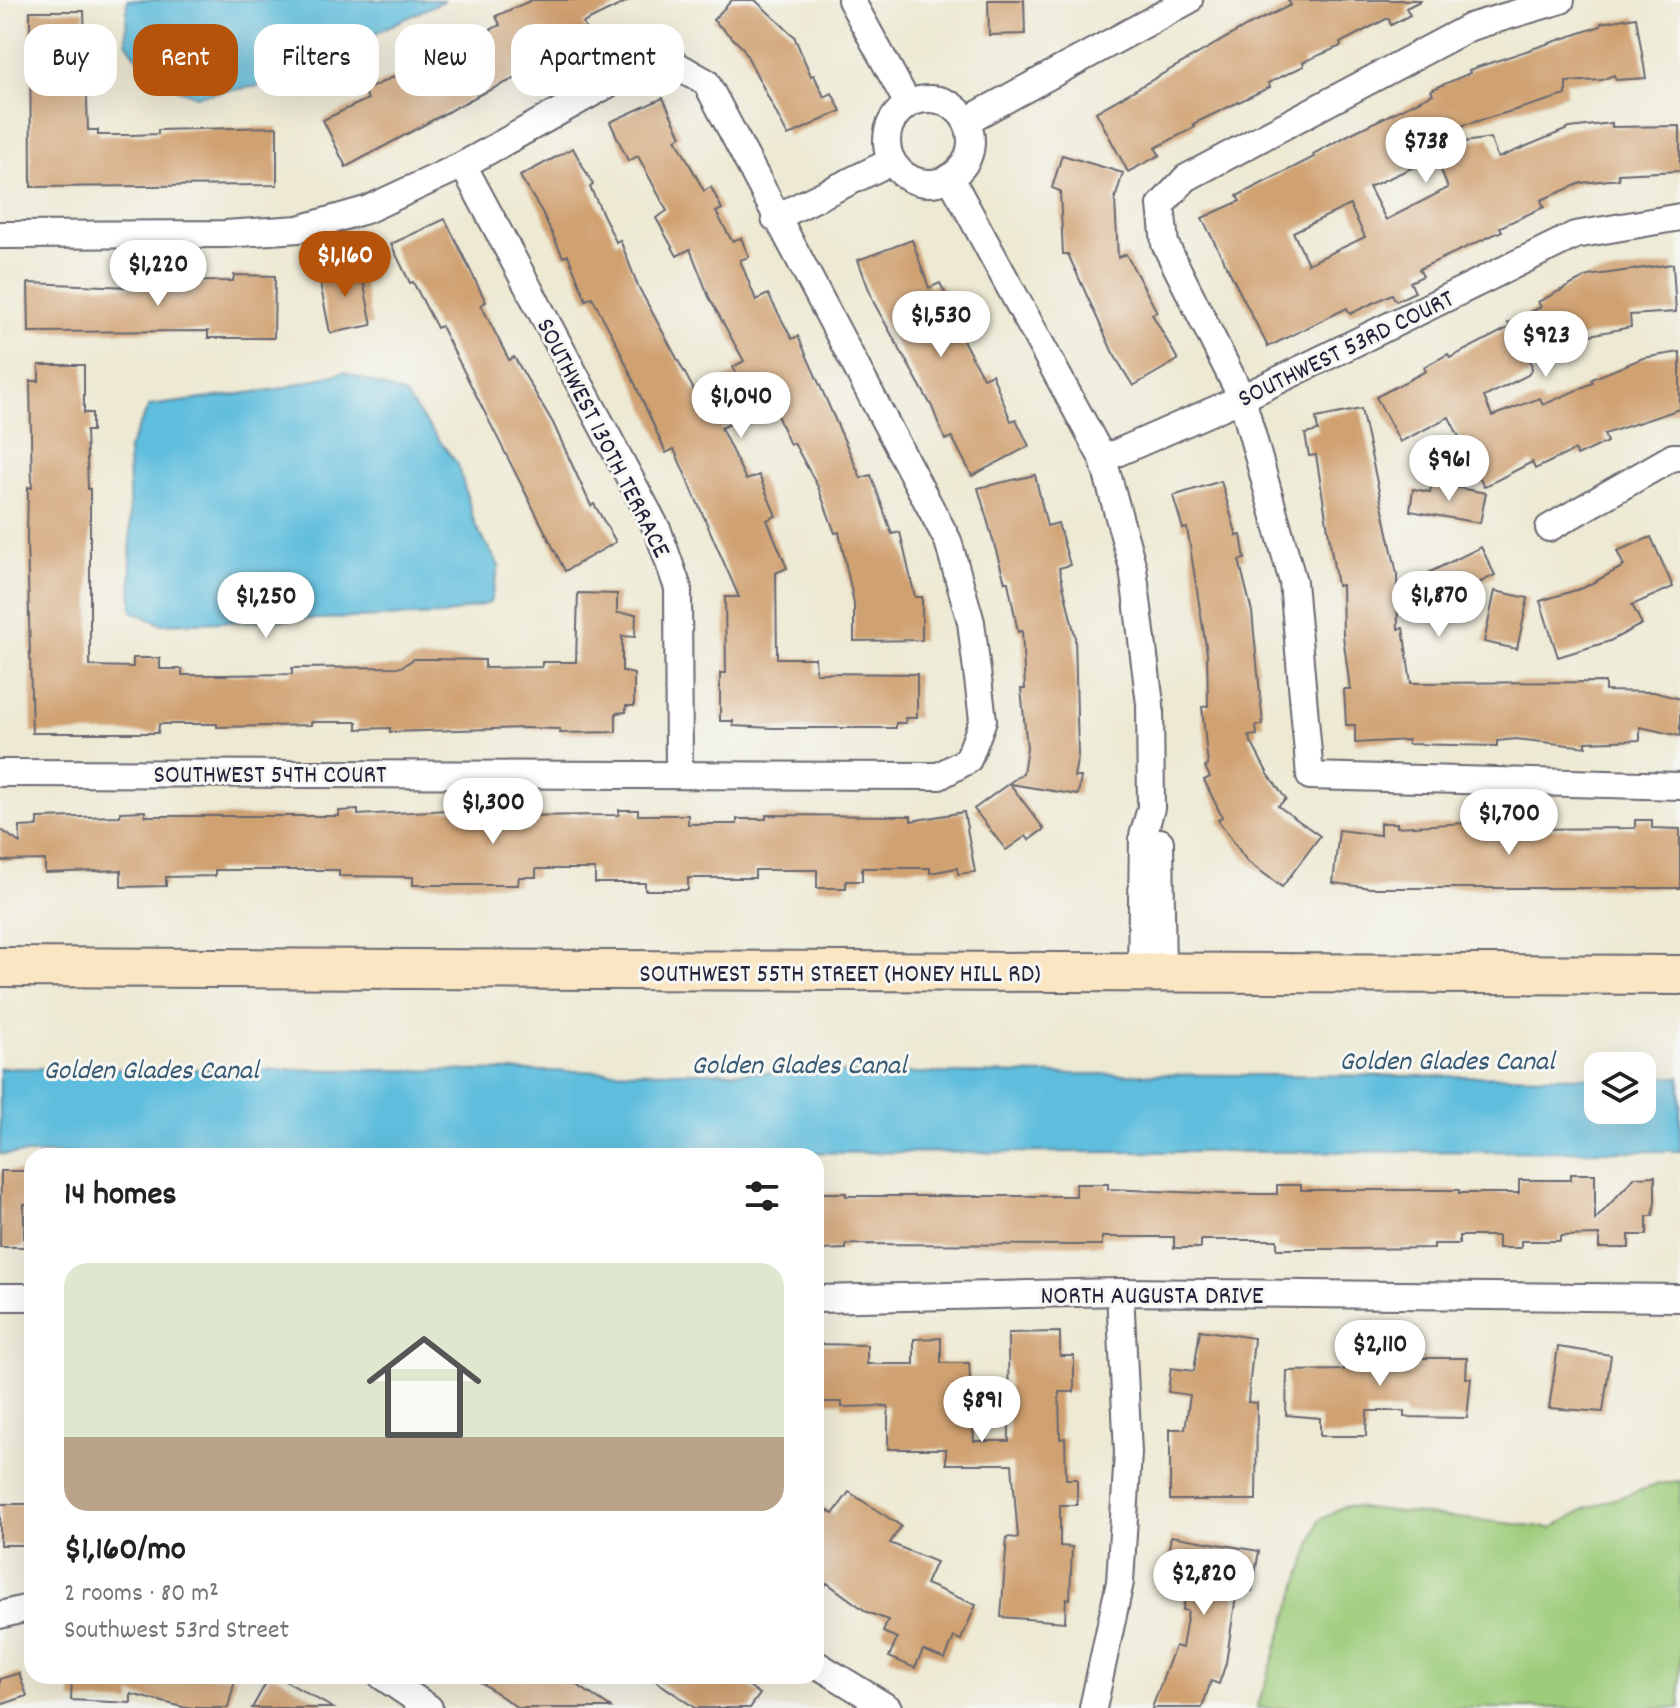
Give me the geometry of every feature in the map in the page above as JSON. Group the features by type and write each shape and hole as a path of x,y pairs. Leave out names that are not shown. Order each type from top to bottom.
{"street":[{"path":"851,0 908,104"},
{"path":"966,121 1189,0"},
{"path":"1561,0 1470,27 1186,178 1161,205 1165,244 1242,398 1293,582 1310,776 1680,786"},
{"path":"0,235 225,234 299,229 366,210 463,165 641,66 671,62 706,82 775,218 892,161"},
{"path":"921,99 947,103 966,121 971,133 967,158 950,177 924,183 900,171 892,161 887,135 891,122 908,104 921,99"},
{"name":"SOUTHWEST 130TH TERRACE","path":"463,165 658,531 668,559 678,588 679,775"},
{"path":"950,177 1103,459 1133,568 1150,704 1151,808 1160,836 1151,974"},
{"name":"SOUTHWEST 53RD COURT","path":"1103,459 1242,398 1575,235 1680,217"},
{"name":"SOUTHWEST 54TH COURT","path":"0,773 939,776 968,760 983,720 971,622 948,541 775,218"},
{"path":"1549,528 1673,457 1680,457"},
{"name":"SOUTHWEST 55TH STREET (HONEY HILL RD)","path":"0,967 1680,975"},
{"path":"1093,1708 1120,1582 1124,1525 1128,1453 1120,1292"},
{"name":"NORTH AUGUSTA DRIVE","path":"824,1299 1120,1292 1680,1298"},
{"path":"0,1297 24,1297"},
{"path":"0,1615 24,1609"},
{"path":"824,1669 888,1708"},
{"path":"394,1684 429,1708"}],"green space":[{"path":"1680,1481 1680,1708 1257,1708 1319,1521 1344,1506 1552,1528 1585,1509 1659,1484"}],"water":[{"path":"127,0 445,0 379,31 379,24 254,24 254,87 238,89 238,24 133,24 133,52 126,42"},
{"path":"344,372 404,394 458,465 475,525 499,566 490,603 443,615 161,624 132,611 128,449 149,406 279,389"},
{"path":"0,1068 1584,1077 1584,1124 1656,1124 1656,1077 1680,1077 1680,1151 824,1153 824,1148 24,1148 24,1154 0,1154"}],"building":[{"path":"532,0 630,0 584,24 511,24 511,80 495,88 495,27 500,25 496,16"},
{"path":"732,0 755,0 794,36 824,97 832,93 841,111 788,136 743,48 713,20"},
{"path":"988,0 1024,0 1025,34 989,35"},
{"path":"1288,0 1422,0 1406,8 1410,15 1391,25 1388,18 1340,43 1341,46 1303,62 1304,66 1268,83 1270,87 1193,124 1195,127 1155,148 1160,155 1128,172 1096,112 1247,26 1291,5"},
{"path":"30,11 84,11 84,24 30,24"},
{"path":"1636,17 1646,78 1616,80 1614,75 1602,80 1566,82 1566,95 1461,126 1464,142 1490,138 1498,158 1570,128 1612,123 1612,127 1680,126 1680,171 1618,174 1619,179 1581,183 1541,200 1544,207 1500,227 1502,231 1419,269 1423,276 1410,282 1415,292 1396,301 1392,294 1350,314 1347,308 1268,347 1202,218 1240,201 1237,196 1314,157 1313,154 1352,133 1433,94 1431,90 1470,73 1469,70 1601,26 1601,23","holes":["1436,157 1448,188 1386,220 1369,187","1350,205 1365,237 1308,264 1293,232"]},
{"path":"395,76 395,96 477,96 346,167 323,120 368,99 366,96 379,96 379,84"},
{"path":"30,96 87,96 88,130 98,130 98,135 277,127 277,185 31,187"},
{"path":"663,98 681,136 676,139 704,191 711,187 722,209 716,212 732,241 741,238 749,257 740,260 756,300 768,294 792,339 798,336 861,478 871,475 892,534 900,532 915,597 922,597 922,640 854,641 854,603 839,532 835,533 818,487 794,443 790,445 770,399 730,418 732,423 721,428 746,480 759,475 776,516 767,520 787,568 776,573 777,658 815,658 816,673 917,674 917,718 905,718 906,723 896,723 896,728 773,728 733,726 733,721 720,721 720,673 726,673 725,597 739,597 674,449 666,453 617,344 592,297 586,300 568,255 563,257 542,212 520,176 573,148 593,185 590,187 616,242 620,240 638,286 695,392 736,373 733,367 744,361 709,297 690,249 677,256 656,218 667,211 638,156 628,161 610,122"},
{"path":"1062,155 1123,173 1115,199 1118,258 1126,254 1157,312 1152,314 1178,360 1133,386 1113,353 1068,254 1063,254 1060,191 1052,188"},
{"path":"445,219 486,302 481,305 509,360 514,357 553,423 591,506 594,504 616,542 565,571 441,326 437,328 391,244"},
{"path":"912,240 929,288 940,283 960,322 955,325 983,378 992,374 1011,421 1016,419 1029,446 972,476 952,437 945,440 932,407 874,303 858,260"},
{"path":"1673,264 1676,312 1630,315 1631,327 1528,347 1532,369 1528,375 1484,397 1492,416 1540,398 1543,405 1593,383 1592,379 1643,358 1680,352 1680,409 1604,434 1607,442 1577,456 1575,450 1535,469 1532,462 1484,487 1449,417 1400,442 1376,397 1426,371 1424,367 1448,354 1450,358 1510,327 1508,323 1541,307 1538,302 1588,276"},
{"path":"360,265 372,325 330,333 318,273"},
{"path":"234,275 275,276 274,338 208,338 208,331 29,332 28,283 131,287 131,282 233,281"},
{"path":"39,365 84,365 84,413 92,413 92,431 86,431 90,489 90,666 133,667 133,658 160,658 160,669 182,669 182,675 292,674 292,668 401,667 414,659 485,660 485,668 542,667 542,662 576,662 578,593 617,594 617,613 636,614 635,637 622,636 622,671 634,674 634,706 626,706 626,712 616,713 616,732 560,733 560,729 525,728 390,732 390,728 357,729 357,722 311,722 311,725 217,727 217,724 159,724 158,733 32,733 27,539 28,487 32,488 30,381 39,381"},
{"path":"1361,409 1397,574 1398,629 1403,628 1411,683 1605,682 1605,691 1654,692 1680,699 1680,736 1640,727 1640,740 1586,742 1586,747 1516,739 1497,741 1497,746 1408,744 1408,740 1355,743 1355,725 1346,725 1344,689 1350,689 1343,636 1342,585 1337,586 1316,455 1309,456 1305,434 1318,431 1316,418"},
{"path":"1035,475 1047,526 1058,523 1070,565 1059,568 1075,636 1078,755 1074,777 1081,777 1078,795 1010,784 1044,829 1029,840 1026,836 1006,850 974,809 1023,773 1027,748 1021,689 1025,689 1022,631 1018,632 1008,582 1005,582 978,488"},
{"path":"1221,481 1237,536 1241,535 1245,559 1239,560 1252,612 1263,725 1256,725 1257,735 1248,736 1268,774 1286,799 1278,806 1320,836 1282,887 1247,861 1218,820 1222,817 1204,780 1210,777 1205,767 1208,766 1202,707 1208,706 1207,653 1187,528 1183,529 1173,496"},
{"path":"1432,483 1486,493 1480,523 1410,511 1413,489 1430,492"},
{"path":"1651,537 1673,587 1632,605 1642,624 1610,641 1558,657 1540,601 1583,588 1624,566 1617,551"},
{"path":"1481,547 1495,575 1443,600 1430,572"},
{"path":"1495,591 1528,598 1517,649 1484,642"},
{"path":"358,810 358,815 462,810 462,816 495,816 619,815 619,810 638,810 638,815 688,815 688,824 737,824 737,819 766,819 766,815 911,816 911,821 964,812 975,872 958,874 957,868 930,873 930,868 862,868 862,881 846,881 846,888 817,888 817,870 755,870 755,878 688,878 688,890 645,890 645,883 595,883 595,869 536,869 536,877 519,877 518,885 413,885 413,877 339,876 339,870 215,870 215,876 166,877 166,886 121,887 121,870 45,873 45,860 0,861 0,829 20,843 20,827 38,826 38,818 120,816 120,812 145,811 145,816 339,816 339,811"},
{"path":"1635,820 1652,820 1652,828 1680,829 1680,888 1371,888 1333,883 1339,830 1380,835 1380,823 1397,823 1397,827 1501,821 1501,829 1635,828"},
{"path":"1,1171 24,1171 24,1247 0,1247"},
{"path":"1571,1174 1595,1174 1595,1220 1635,1177 1655,1176 1655,1202 1653,1216 1647,1216 1647,1235 1629,1235 1629,1248 1599,1248 1599,1235 1560,1236 1560,1241 1521,1241 1521,1248 1498,1248 1498,1236 1459,1236 1459,1244 1434,1244 1434,1248 1277,1249 1277,1240 1201,1240 1201,1248 1174,1248 1174,1237 1102,1237 1102,1245 846,1244 846,1249 824,1250 824,1193 846,1193 846,1196 1076,1196 1076,1184 1108,1184 1108,1189 1226,1194 1277,1194 1277,1185 1301,1185 1301,1190 1519,1193 1519,1180 1571,1180"},
{"path":"1200,1330 1254,1338 1248,1402 1257,1403 1256,1500 1170,1500 1170,1429 1185,1429 1190,1395 1168,1392 1171,1368 1194,1371"},
{"path":"1060,1332 1060,1356 1074,1356 1074,1392 1059,1392 1060,1439 1065,1438 1066,1479 1077,1479 1077,1505 1060,1505 1060,1546 1072,1547 1070,1599 1066,1598 1065,1622 1001,1617 1007,1537 1018,1538 1012,1464 946,1464 946,1449 888,1449 888,1406 842,1407 842,1402 824,1402 824,1344 867,1345 867,1364 914,1364 914,1339 941,1338 941,1363 969,1363 974,1441 1009,1441 1008,1333"},
{"path":"1392,1340 1420,1340 1420,1358 1467,1358 1466,1378 1471,1378 1467,1418 1404,1417 1404,1411 1367,1411 1366,1436 1320,1436 1320,1418 1286,1415 1287,1371 1344,1370 1345,1345 1392,1346"},
{"path":"1558,1347 1611,1355 1603,1412 1549,1408"},
{"path":"849,1492 901,1526 890,1543 936,1562 926,1584 976,1605 961,1640 954,1637 945,1659 923,1650 915,1668 889,1657 897,1638 883,1632 888,1620 867,1612 827,1583 824,1587 824,1508 833,1514"},
{"path":"0,1504 24,1504 24,1545 0,1545"},
{"path":"1171,1536 1259,1551 1252,1591 1237,1589 1226,1663 1219,1684 1211,1681 1202,1708 1152,1708 1175,1646 1182,1648 1188,1611 1183,1610 1189,1573 1165,1569"},
{"path":"19,1673 27,1696 0,1705 0,1679"},
{"path":"72,1684 234,1684 228,1708 187,1708 131,1694 131,1703 71,1700"},
{"path":"266,1684 290,1684 333,1708 252,1708"},
{"path":"484,1684 576,1684 611,1708 518,1708"},
{"path":"660,1684 746,1684 760,1694 750,1708 695,1708"}],"water label":[{"name":"Golden Glades Canal","path":"1447,1059"},
{"name":"Golden Glades Canal","path":"799,1063"},
{"name":"Golden Glades Canal","path":"151,1068"}]}
